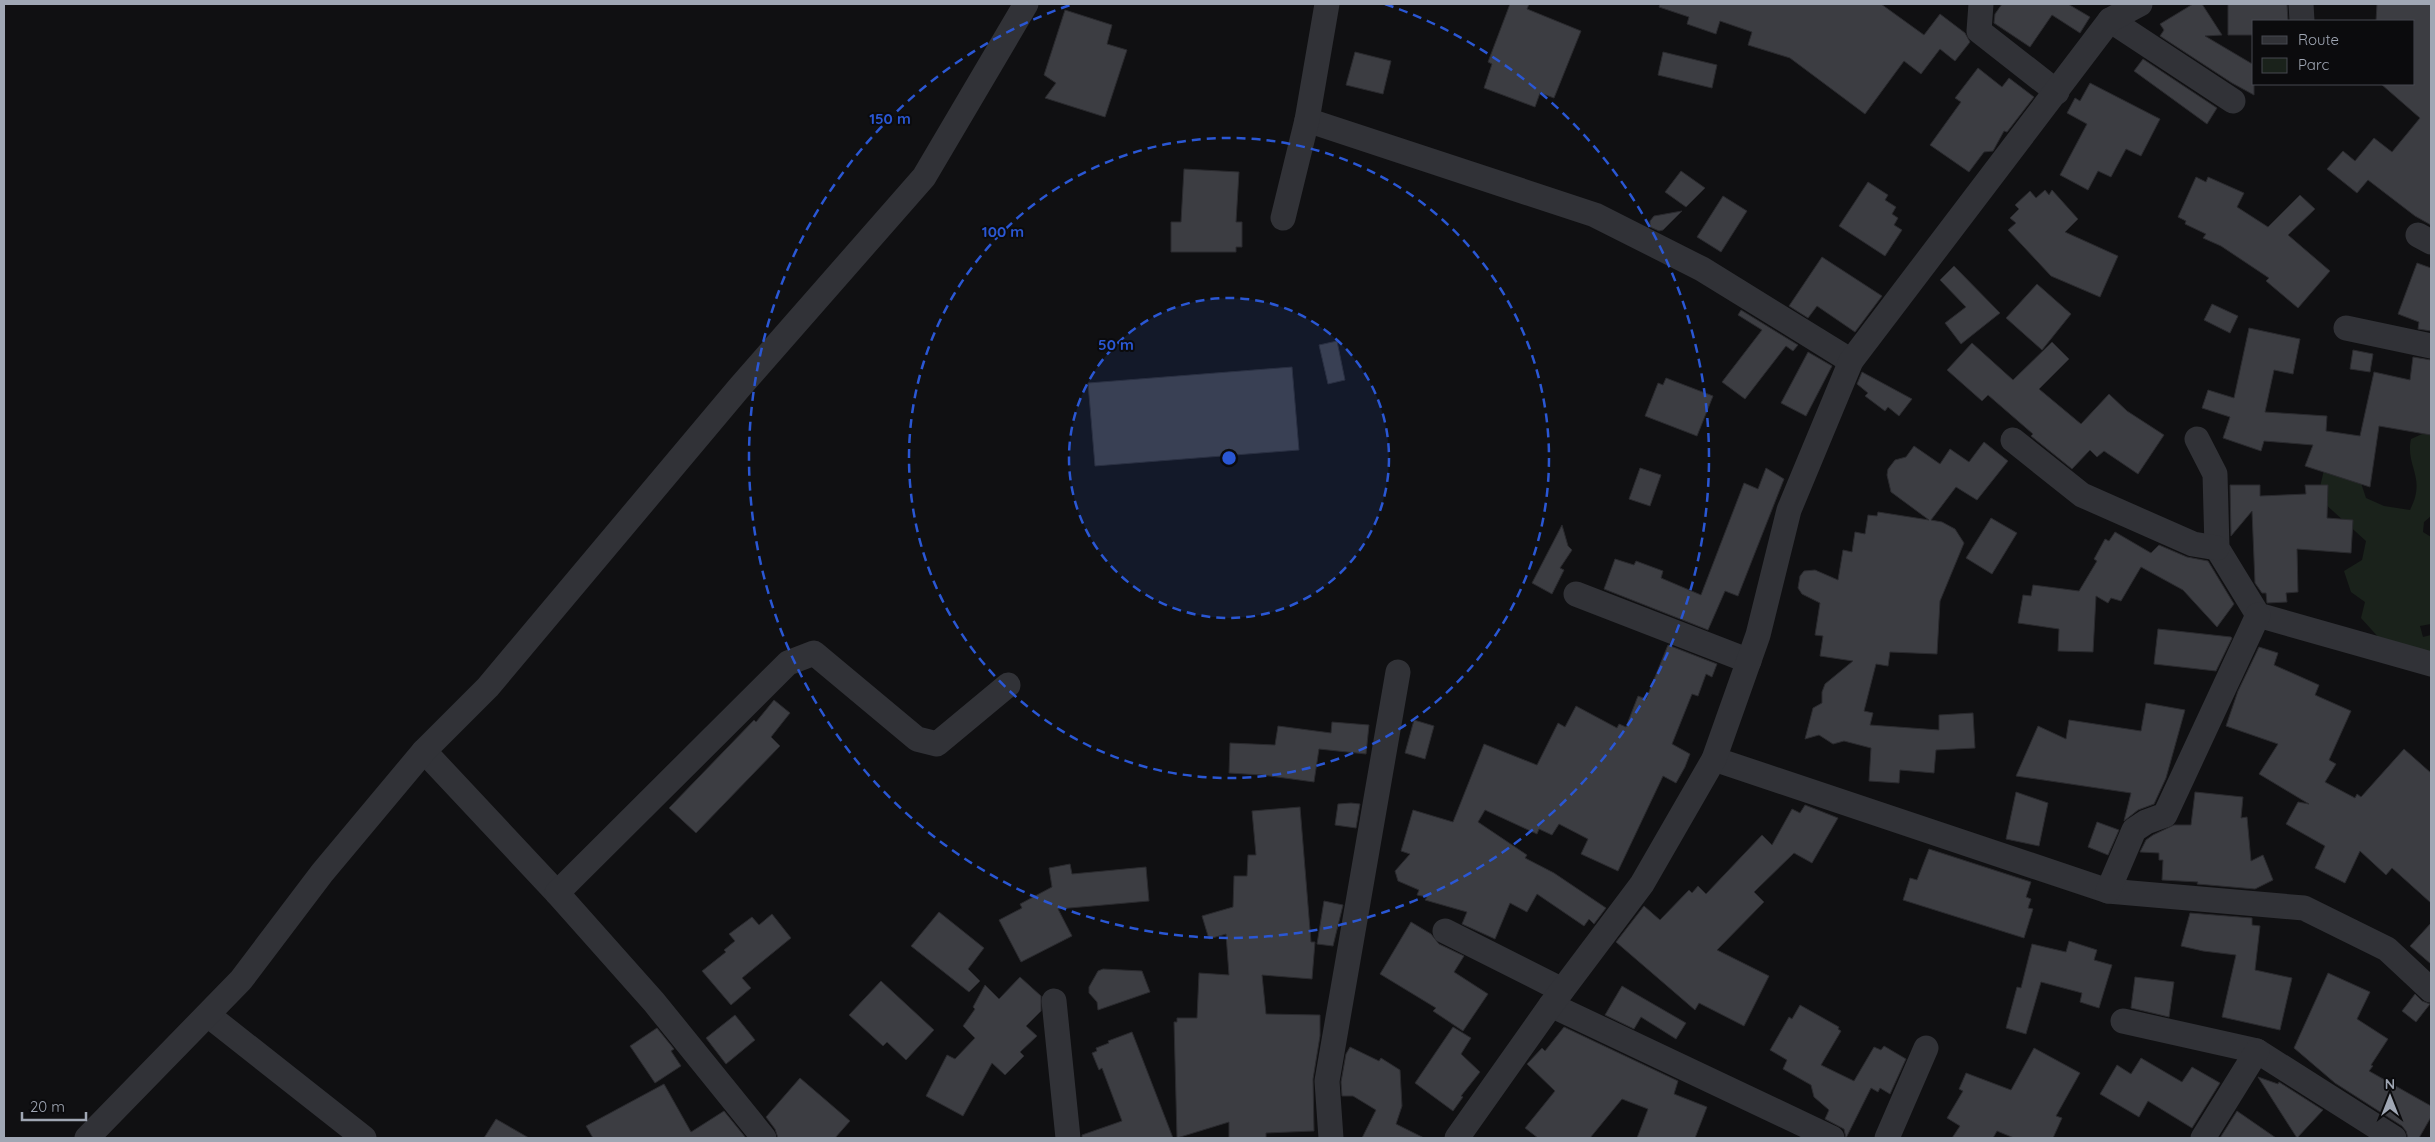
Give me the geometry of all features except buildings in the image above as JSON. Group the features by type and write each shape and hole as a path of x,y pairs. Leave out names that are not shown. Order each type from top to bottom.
{"street":[{"path":"87,1138 241,980 322,873 424,751 488,687 739,388 924,176 1026,4"},
{"path":"1283,218 1307,120 1327,4"},
{"path":"1981,4 1979,31 2057,92"},
{"path":"1457,1138 1557,998 1642,884 1714,759 1758,635 1788,510 1851,361 2110,20 2140,4"},
{"path":"2301,4 2302,20"},
{"path":"2110,20 2233,101"},
{"path":"1307,120 1595,215 1733,286 1851,361"},
{"path":"2346,328 2431,346"},
{"path":"2197,439 2215,474 2217,548 2258,615 2431,664"},
{"path":"2013,440 2082,495 2193,544 2217,548"},
{"path":"1576,594 1749,661"},
{"path":"2108,891 2134,830 2146,822 2165,815 2258,615"},
{"path":"557,892 788,663 814,654 917,739 938,744 1008,685"},
{"path":"1331,1138 1327,1081 1398,672"},
{"path":"424,751 557,892 654,1002 764,1138"},
{"path":"1714,759 2108,891 2304,908 2387,949 2431,990"},
{"path":"1444,931 1557,998 1832,1138"},
{"path":"1054,1000 1068,1138"},
{"path":"208,1015 364,1138"},
{"path":"2123,1021 2257,1052 2394,1138"},
{"path":"1887,1138 1926,1048"},
{"path":"2203,1138 2257,1052"}],"green space":[{"path":"2431,430 2431,516 2424,522 2423,532 2431,537 2431,624 2420,626 2423,637 2431,635 2431,655 2381,640 2361,618 2365,602 2351,592 2344,571 2362,560 2366,541 2323,502 2320,487 2324,470 2358,474 2366,498 2384,506 2410,510 2415,499 2416,489 2410,449 2411,439"}]}
